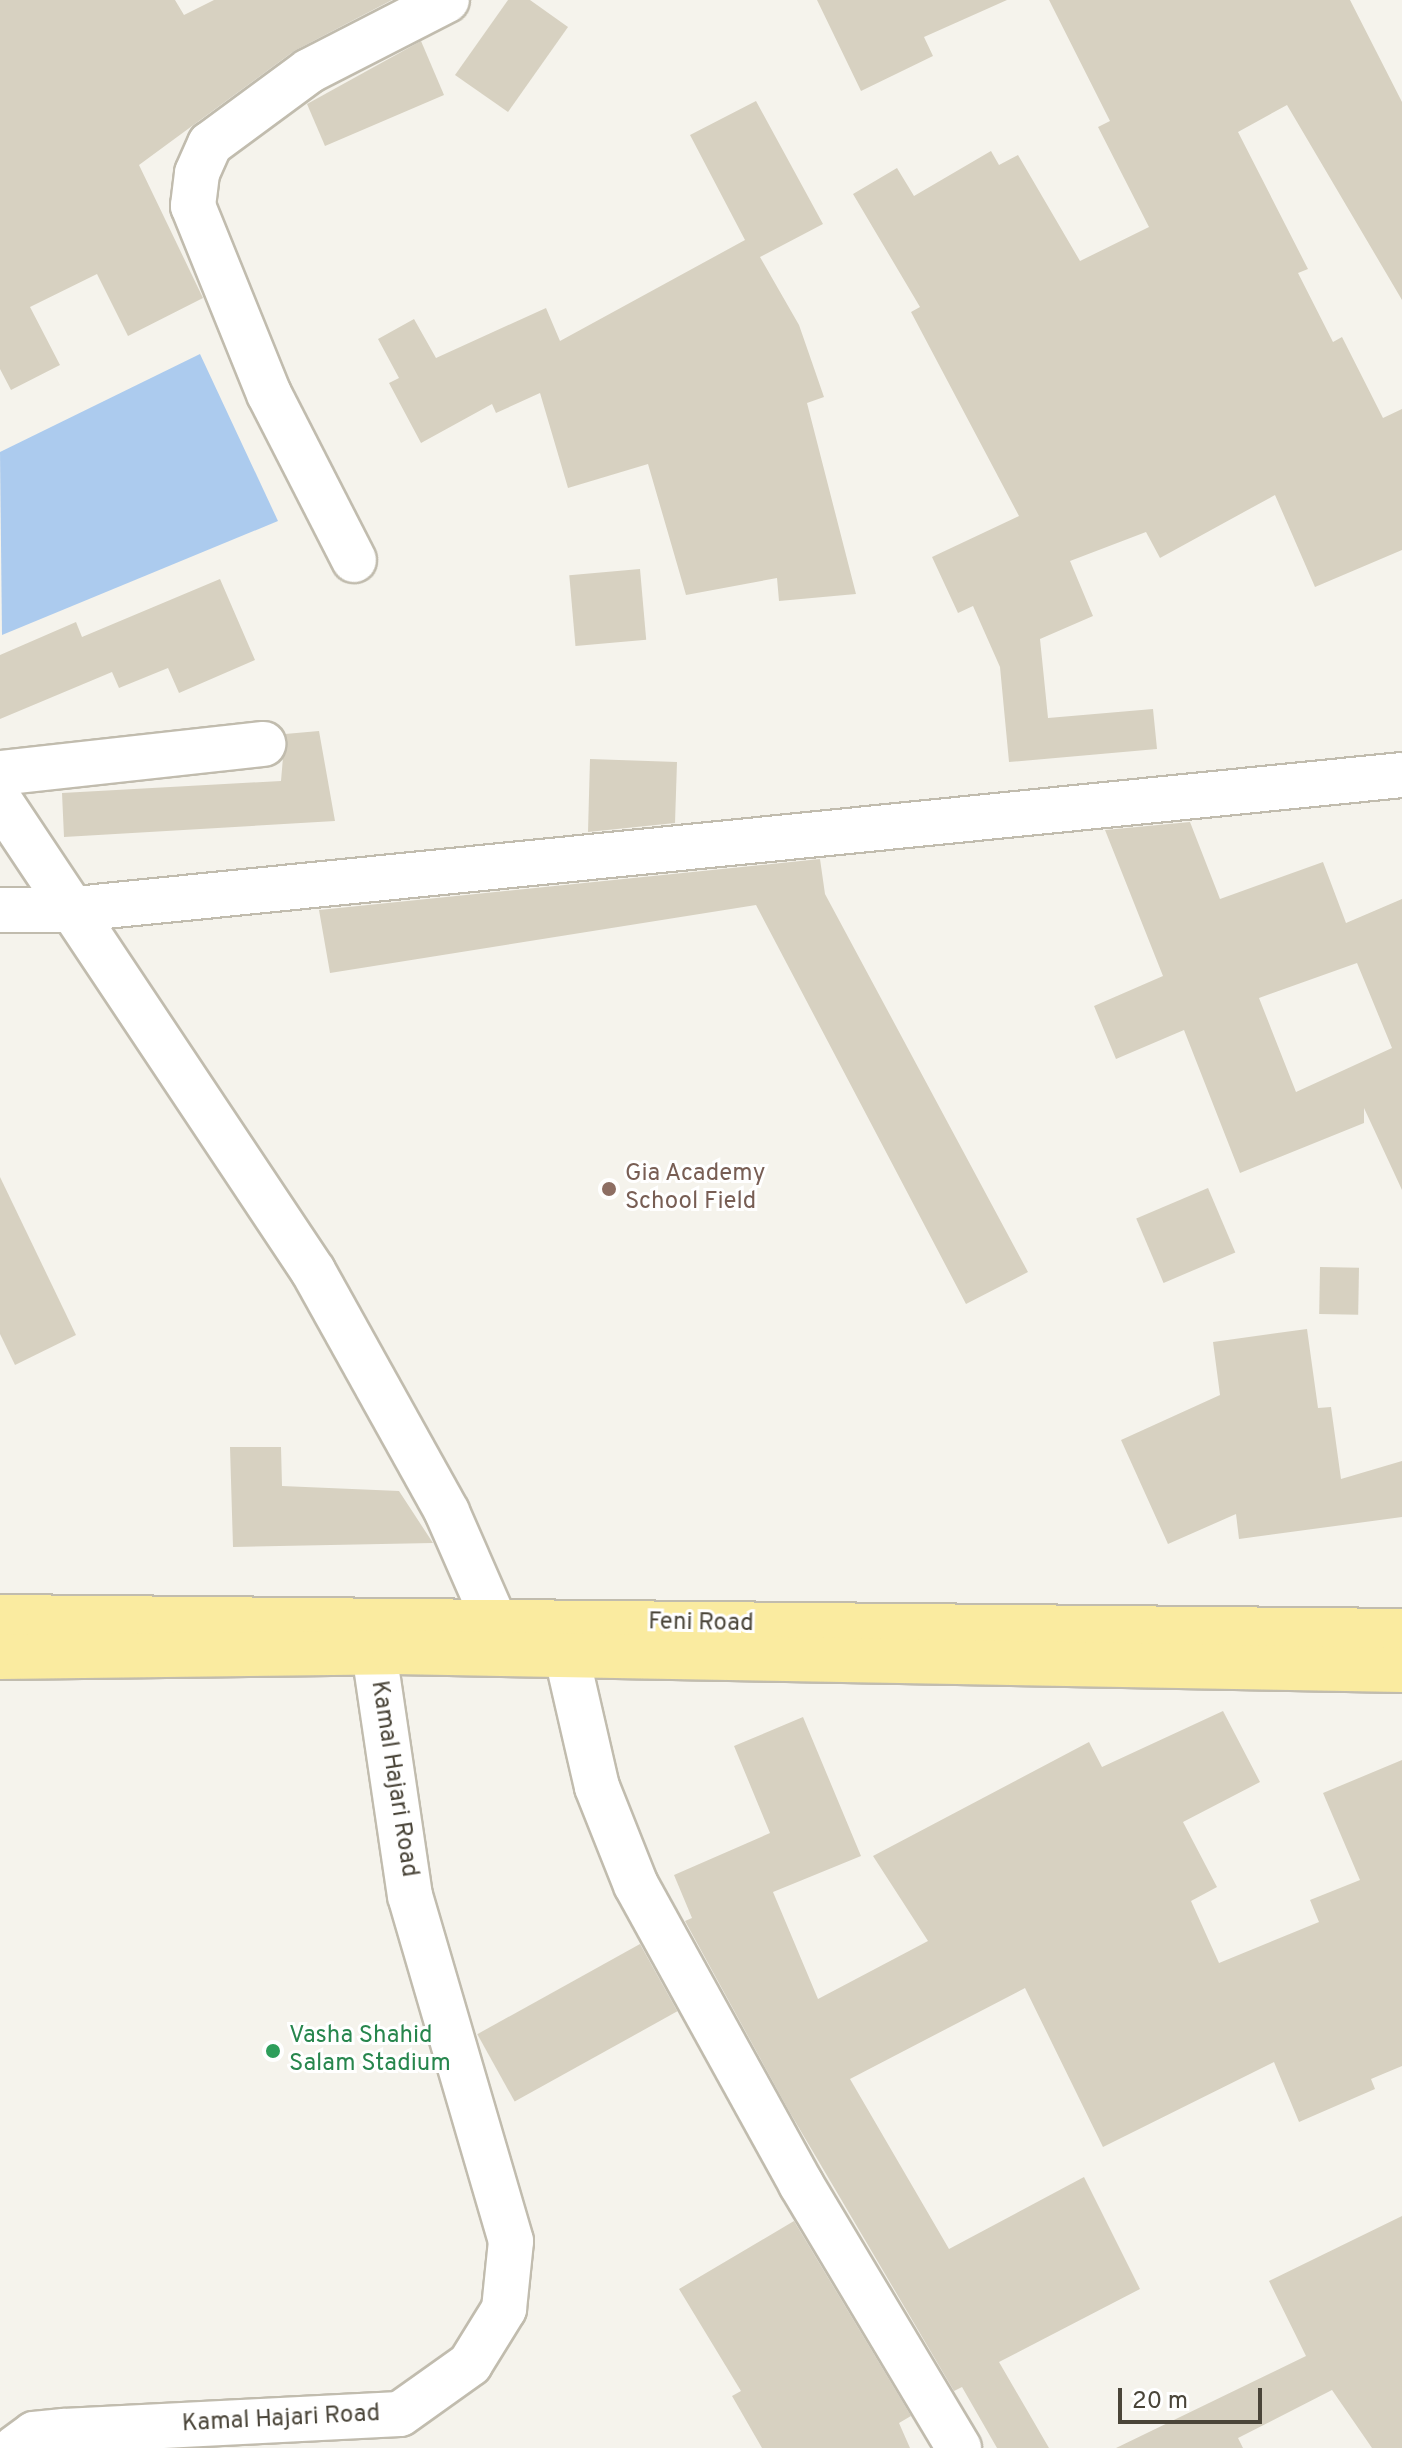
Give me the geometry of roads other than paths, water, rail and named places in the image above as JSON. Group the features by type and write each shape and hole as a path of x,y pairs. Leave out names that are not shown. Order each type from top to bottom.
{"main road":[{"name":"Feni Road","path":"0,1617 1402,1631"},
{"path":"0,1657 374,1653 1402,1670"}],"street":[{"path":"354,560 269,394 193,206 197,173 210,144 309,71 447,0"},
{"path":"0,773 263,744"},
{"path":"0,910 66,910 1402,775"},
{"path":"0,801 66,910 313,1271 447,1512 496,1624"},
{"name":"Kamal Hajari Road","path":"15,2448 34,2434 64,2431 270,2434 400,2414 470,2364 504,2309 511,2241 410,1896 374,1653"},
{"path":"567,1657 597,1787 636,1885 801,2184 959,2448"}],"water":[{"path":"200,354 278,521 2,635 0,452"}],"place":[{"name":"Gia Academy School Field","path":"609,1189"},
{"name":"Vasha Shahid Salam Stadium","path":"273,2051"}]}
